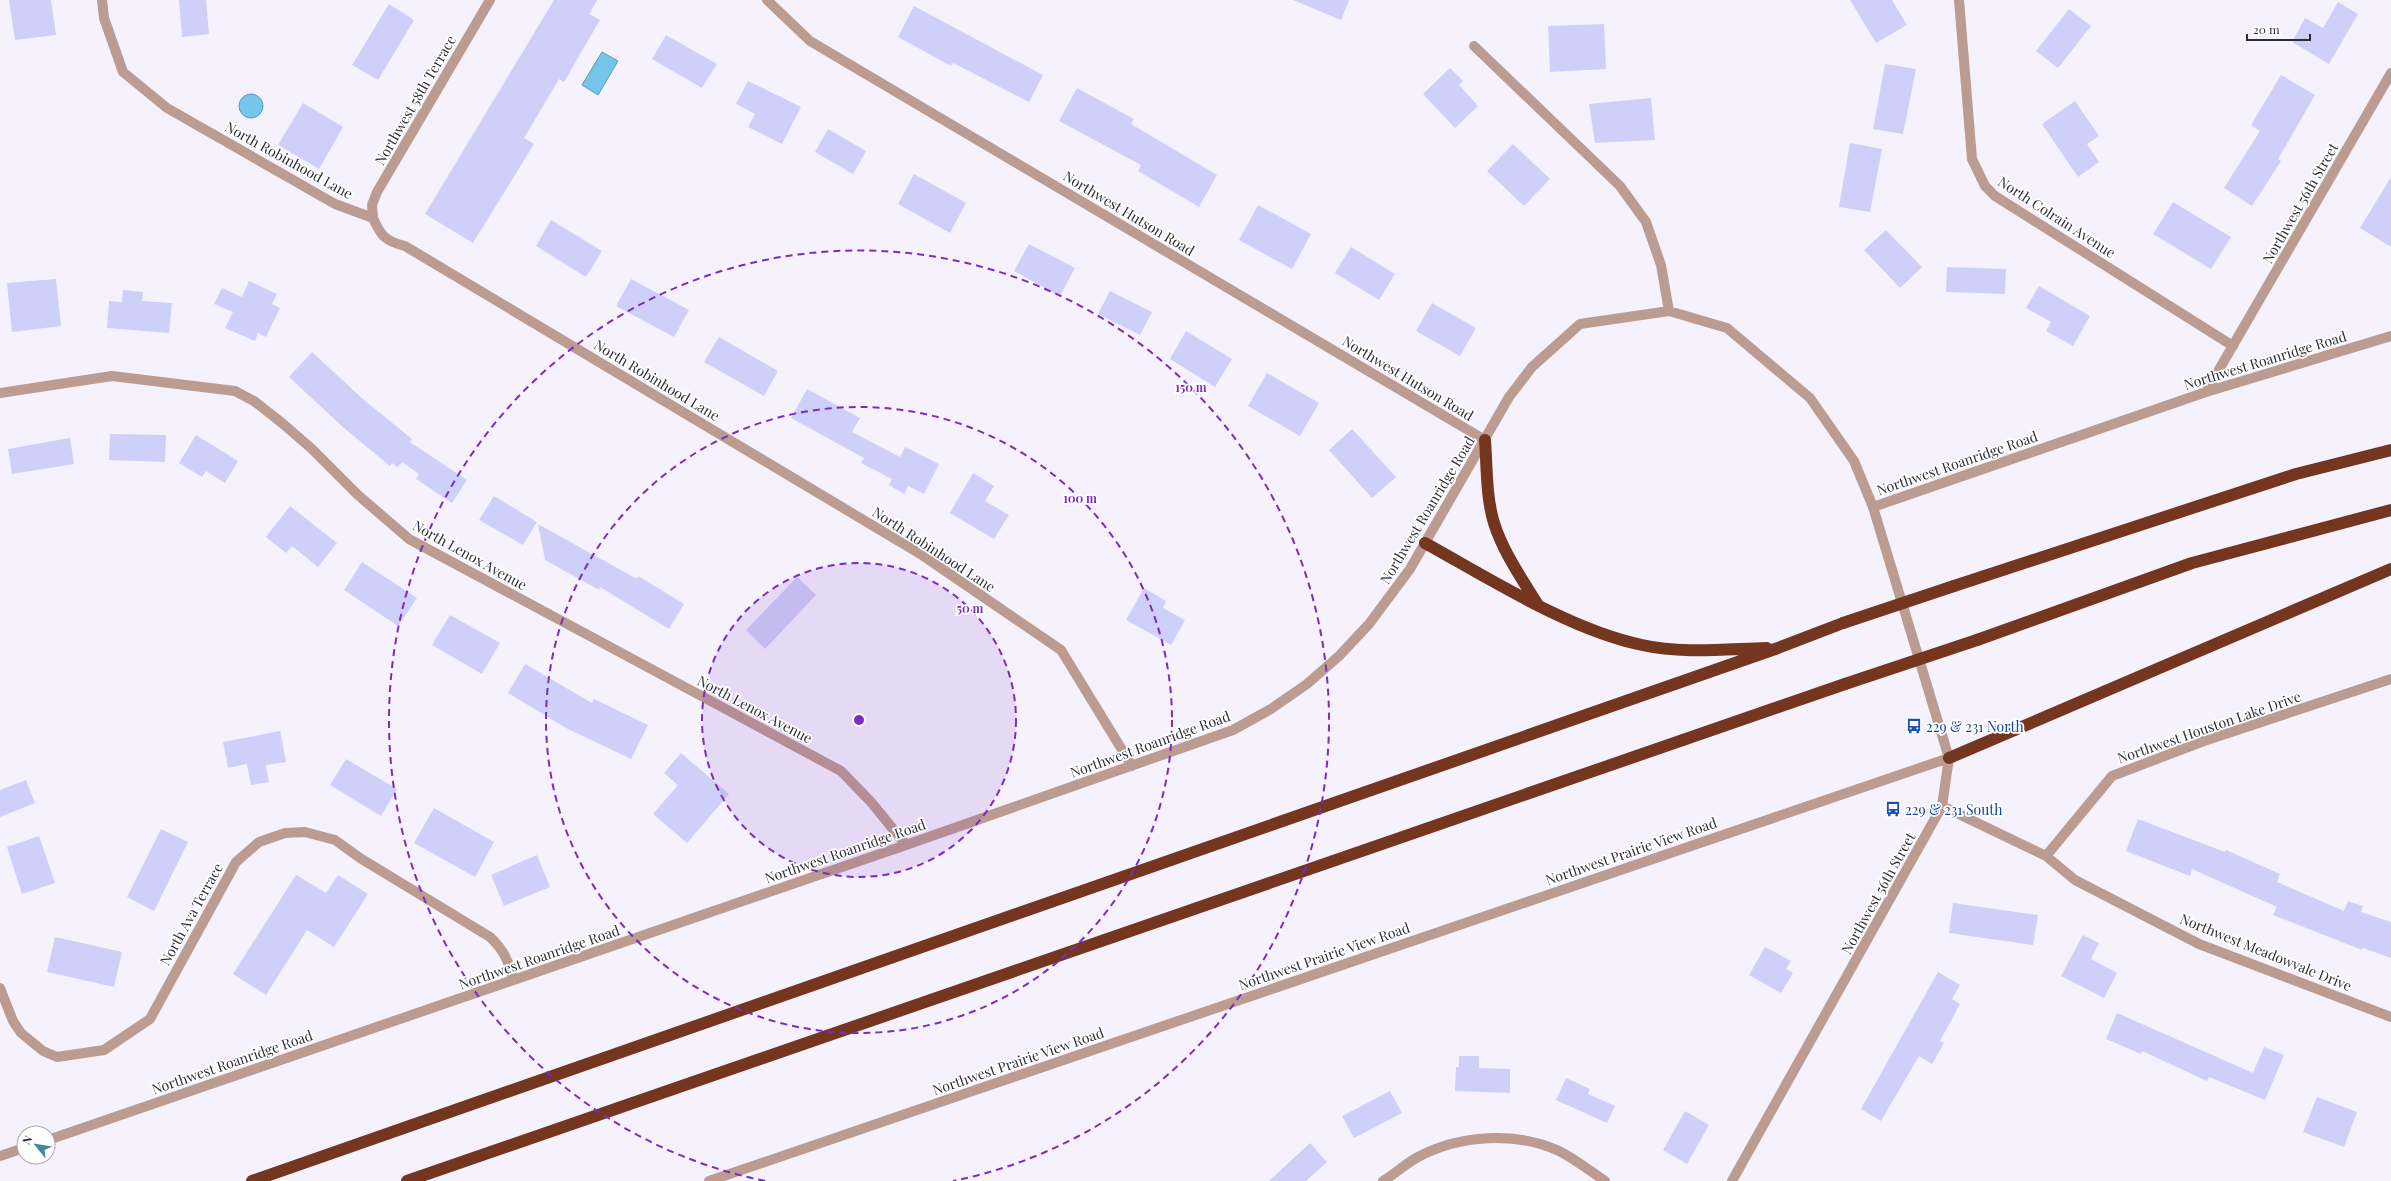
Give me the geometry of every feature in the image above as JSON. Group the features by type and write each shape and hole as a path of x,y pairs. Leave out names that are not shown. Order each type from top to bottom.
{"highway":[{"path":"1485,440 1488,491 1494,523 1512,561 1539,606"},
{"path":"252,1181 1778,648 1842,623 2296,474 2391,450"},
{"path":"407,1181 1845,684 1977,640 2192,563 2391,510"},
{"path":"1425,543 1539,606 1600,632 1642,646 1690,649 1778,648"},
{"path":"1949,758 2391,569"}],"street":[{"name":"North Robinhood Lane","path":"102,0 104,18 123,72 167,108 335,204 373,218 379,233 391,242 412,250 922,555 1061,650 1132,766"},
{"name":"Northwest 58th Terrace","path":"373,218 372,206 377,192 490,0"},
{"name":"Northwest Hutson Road","path":"767,0 810,41 1485,440"},
{"name":"North Colrain Avenue","path":"1959,0 1969,145 1976,171 1984,186 1995,196 2233,346"},
{"path":"1474,46 1620,186 1646,222 1661,265 1669,311"},
{"name":"Northwest 56th Street","path":"2206,392 2391,73"},
{"name":"Northwest Roanridge Road","path":"56,1137 906,845 1233,730 1271,709 1307,684 1339,656 1369,624 1410,569 1510,397 1532,367 1580,324 1669,311 1727,328 1810,398 1854,461 1874,507 2206,392 2391,336"},
{"name":"North Lenox Avenue","path":"0,393 112,376 235,391 254,401 282,423 312,449 358,495 409,539 841,771 871,802 906,845"},
{"name":"Northwest 56th Street","path":"1732,1181 1942,806 1949,758 1874,507"},
{"name":"Northwest Houston Lake Drive","path":"2046,856 2112,776 2204,741 2391,679"},
{"name":"Northwest Prairie View Road","path":"709,1181 1949,758"},
{"name":"Northwest Meadowvale Drive","path":"1942,806 2046,856 2074,880 2199,944 2391,1017"},
{"name":"North Ava Terrace","path":"0,988 13,1021 32,1043 57,1057 104,1050 150,1019 236,862 259,842 285,833 305,832 335,840 360,858 490,937 501,947 508,959 513,980"},
{"path":"1383,1181 1413,1160 1437,1148 1474,1139 1502,1138 1531,1142 1559,1151 1605,1181"},
{"path":"0,1156 16,1151"}],"water":[{"path":"602,52 618,61 598,95 582,85"},
{"path":"251,94 260,97 263,106 260,115 251,118 242,115 239,106 242,97"}],"building":[{"path":"9,0 51,0 56,35 15,40"},
{"path":"179,0 206,0 209,34 182,37"},
{"path":"554,0 597,0 589,14 600,20 564,82 559,79 524,138 534,144 473,243 425,214"},
{"path":"1293,0 1349,0 1341,20"},
{"path":"1850,0 1892,0 1907,25 1876,43"},
{"path":"2338,2 2358,14 2329,64 2292,42 2305,18 2323,28"},
{"path":"389,4 414,20 378,80 352,65"},
{"path":"914,6 1043,75 1029,102 953,63 951,66 898,37"},
{"path":"2069,9 2091,26 2058,68 2036,51"},
{"path":"1604,24 1606,69 1550,72 1548,26"},
{"path":"666,35 717,64 702,88 652,59"},
{"path":"1885,64 1916,69 1903,134 1873,129"},
{"path":"1450,68 1463,81 1459,85 1478,106 1455,128 1423,94"},
{"path":"2281,75 2315,95 2278,159 2281,161 2252,206 2224,188 2260,131 2251,125"},
{"path":"748,81 801,107 782,144 748,127 755,114 736,104"},
{"path":"1077,88 1134,119 1131,124 1217,175 1199,207 1138,171 1141,165 1059,121"},
{"path":"1651,98 1655,140 1595,143 1589,104"},
{"path":"2075,101 2099,136 2087,144 2099,162 2078,177 2042,124"},
{"path":"303,103 343,127 319,169 278,145"},
{"path":"828,129 866,151 853,174 815,152"},
{"path":"1850,143 1882,149 1870,212 1839,207"},
{"path":"1513,144 1550,179 1524,206 1487,171"},
{"path":"914,174 966,203 950,233 898,204"},
{"path":"2391,177 2391,247 2360,228"},
{"path":"2173,202 2231,237 2211,269 2153,234"},
{"path":"1258,205 1311,234 1292,269 1239,240"},
{"path":"551,220 602,251 586,277 536,246"},
{"path":"1886,230 1922,267 1900,288 1864,250"},
{"path":"1029,244 1075,268 1060,296 1014,271"},
{"path":"1351,247 1395,274 1379,300 1335,273"},
{"path":"1947,267 2006,269 2005,294 1946,292"},
{"path":"56,279 61,326 12,332 7,283"},
{"path":"631,279 689,310 674,337 616,306"},
{"path":"249,281 277,294 272,304 280,308 266,337 258,333 255,341 225,328 233,312 214,304 222,288 242,297"},
{"path":"2039,286 2090,316 2073,346 2046,331 2051,322 2026,308"},
{"path":"123,290 143,292 142,301 172,303 169,333 107,328 109,301 122,302"},
{"path":"1110,291 1152,312 1140,335 1098,314"},
{"path":"1432,303 1476,328 1460,356 1416,331"},
{"path":"1186,331 1232,359 1215,387 1170,359"},
{"path":"719,337 778,371 764,396 704,362"},
{"path":"312,352 364,400 412,439 410,442 467,480 452,503 416,479 419,474 402,462 398,467 392,463 390,466 344,428 289,377"},
{"path":"1267,373 1319,403 1300,436 1248,406"},
{"path":"807,389 860,418 852,432 900,457 905,447 939,464 924,494 908,486 904,494 889,485 892,479 861,463 864,458 791,418"},
{"path":"1352,429 1396,477 1372,498 1329,450"},
{"path":"110,434 166,435 165,462 109,460"},
{"path":"196,435 238,461 225,483 206,471 202,477 179,463"},
{"path":"70,438 74,464 12,474 8,449"},
{"path":"973,473 994,486 985,501 1009,515 994,539 950,513"},
{"path":"494,496 537,522 523,545 479,520"},
{"path":"290,506 337,543 318,567 292,546 286,553 266,537"},
{"path":"538,524 637,579 638,576 684,604 669,629 600,587 599,590 545,560"},
{"path":"362,562 417,598 398,626 344,590"},
{"path":"797,577 816,595 765,649 746,630"},
{"path":"1144,588 1166,601 1163,608 1185,620 1171,645 1126,620"},
{"path":"450,615 500,643 482,674 432,645"},
{"path":"525,664 592,703 594,699 648,725 631,759 566,728 508,693"},
{"path":"280,731 286,762 266,765 269,782 251,785 247,764 228,768 223,742"},
{"path":"681,753 729,794 687,843 653,814 678,785 664,773"},
{"path":"346,759 397,789 381,816 330,785"},
{"path":"26,780 35,803 0,817 0,790"},
{"path":"434,808 494,842 475,877 414,843"},
{"path":"2138,819 2225,852 2226,850 2280,874 2277,882 2344,911 2348,901 2363,906 2361,912 2391,922 2391,958 2363,948 2362,950 2273,915 2277,907 2192,869 2190,876 2126,851"},
{"path":"161,829 188,842 154,911 127,897"},
{"path":"39,836 55,883 22,894 7,847"},
{"path":"537,855 550,887 504,906 491,875"},
{"path":"296,875 326,893 338,875 368,894 334,947 307,930 266,995 233,974"},
{"path":"1953,903 2038,915 2033,945 1949,933"},
{"path":"2083,935 2099,943 2091,959 2117,973 2104,998 2061,976"},
{"path":"55,937 122,952 114,987 47,972"},
{"path":"1765,947 1791,961 1786,969 1793,973 1781,993 1749,975"},
{"path":"1938,972 1960,985 1952,999 1960,1004 1940,1041 1944,1043 1932,1064 1919,1056 1881,1121 1861,1109"},
{"path":"2117,1013 2253,1073 2264,1047 2284,1055 2265,1100 2209,1077 2207,1081 2142,1051 2141,1054 2106,1039"},
{"path":"1459,1056 1479,1056 1479,1068 1510,1069 1510,1093 1455,1091 1456,1067 1459,1067"},
{"path":"1566,1078 1590,1089 1588,1094 1615,1106 1607,1123 1556,1100"},
{"path":"1390,1091 1402,1113 1354,1138 1342,1116"},
{"path":"2317,1097 2357,1112 2344,1147 2303,1132"},
{"path":"1685,1111 1709,1125 1687,1164 1663,1150"},
{"path":"1310,1143 1327,1162 1306,1181 1269,1181"}],"place":[{"name":"229 & 231 North","path":"1914,726"},
{"name":"229 & 231 South","path":"1893,809"}]}
